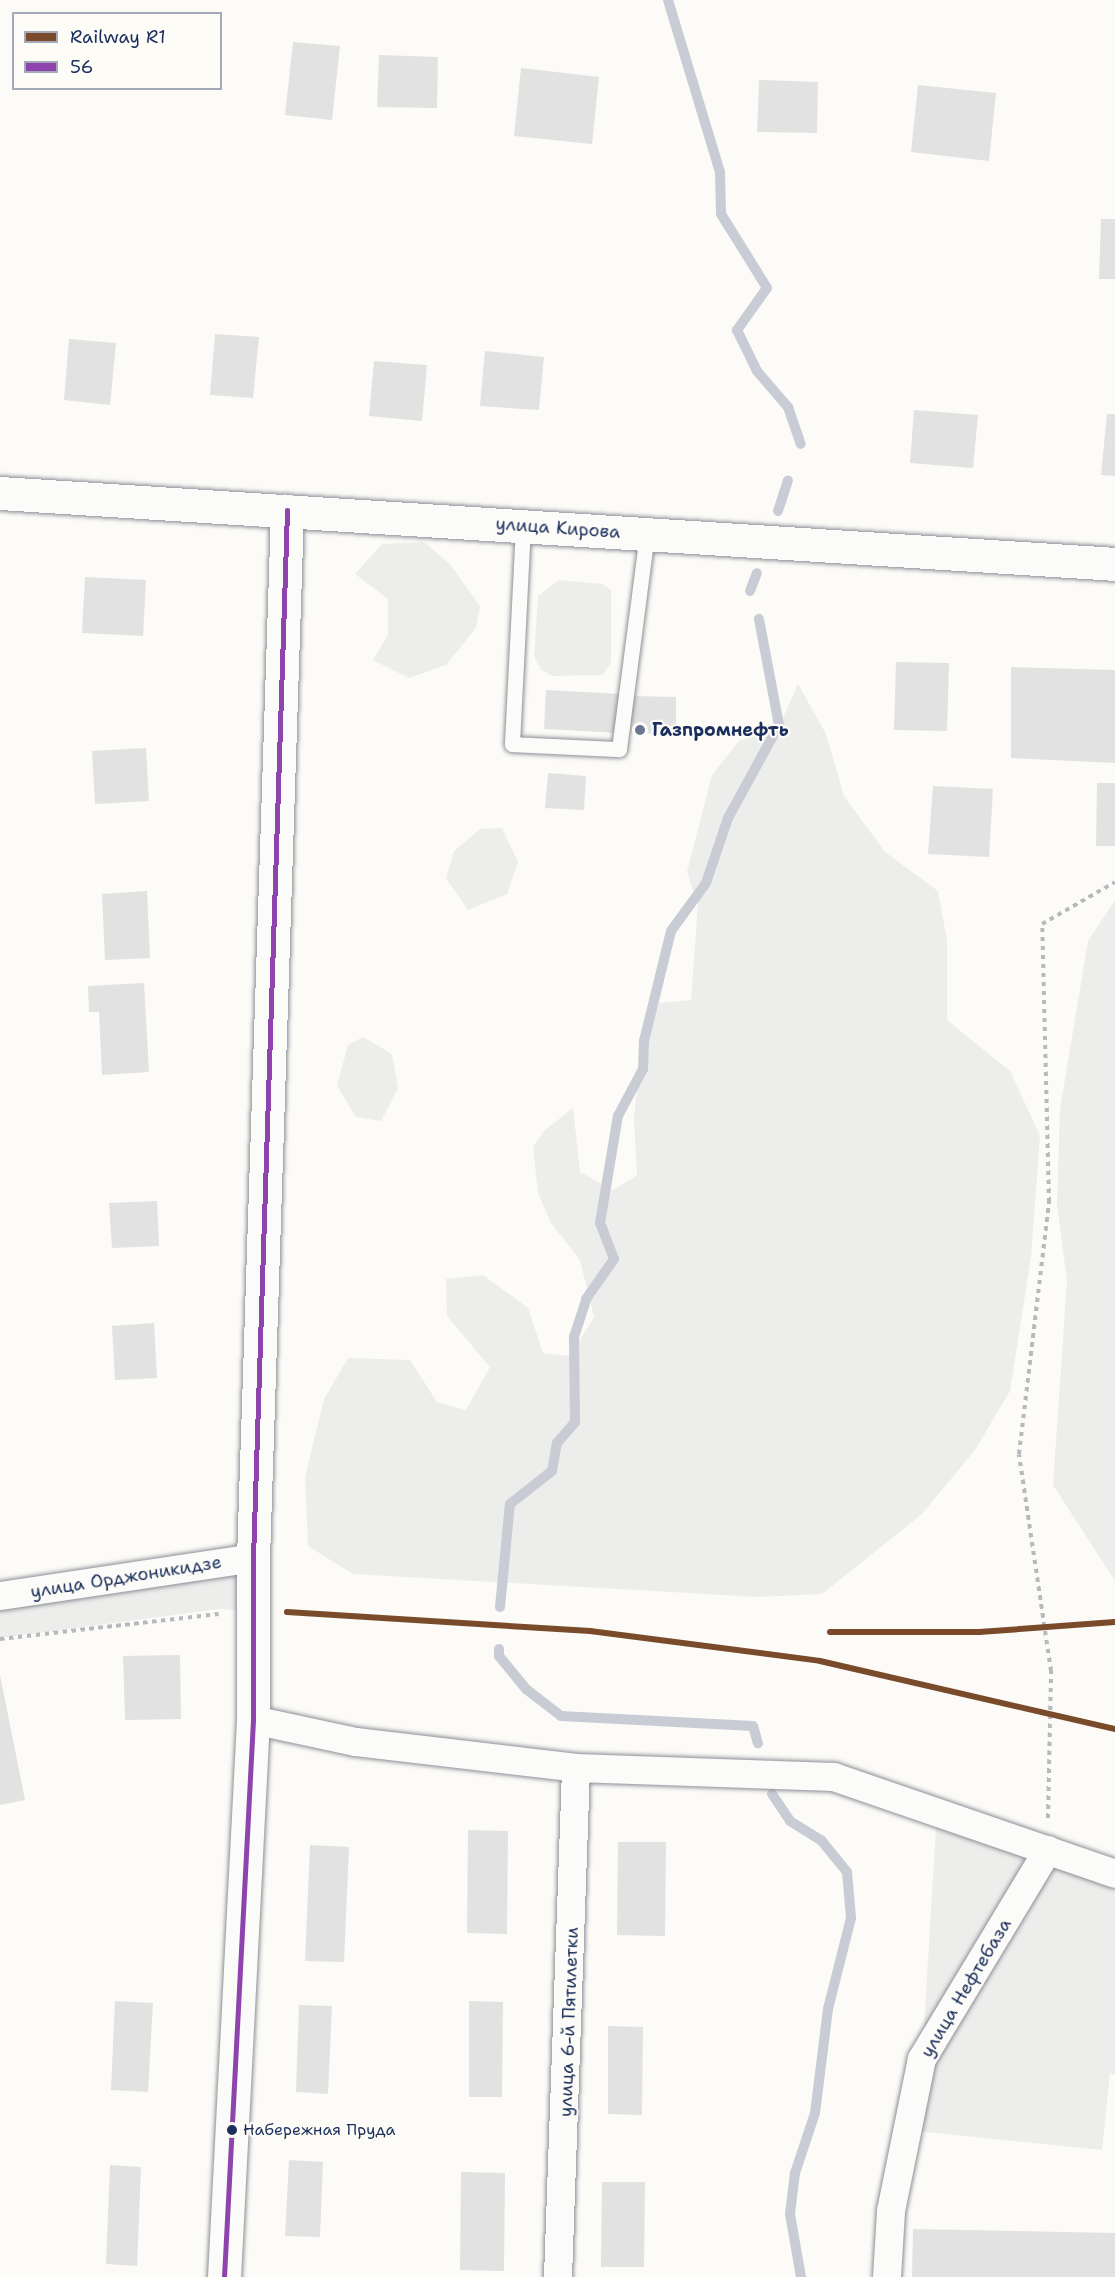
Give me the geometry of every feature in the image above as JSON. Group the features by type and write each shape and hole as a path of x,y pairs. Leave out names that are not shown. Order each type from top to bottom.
{"street":[{"name":"улица Кирова","path":"0,493 1115,564"},
{"path":"224,2277 253,1720 253,1558 287,511"},
{"name":"улица Орджоникидзе","path":"0,1596 253,1558"},
{"path":"253,1720 356,1742 576,1768 834,1777 1115,1874"},
{"name":"улица 6-й Пятилетки","path":"558,2277 576,1768"},
{"name":"улица Нефтебаза","path":"887,2277 891,2211 922,2059 1048,1850"}],"lane":[{"path":"524,526 512,744 619,749 647,534"}],"path":[{"path":"1048,1850 1051,1671 1019,1454 1049,1202 1042,924 1115,882"},
{"path":"0,1639 252,1611"}],"shaded area":[{"path":"424,542 450,564 480,606 476,628 446,665 409,678 373,660 388,635 388,599 355,574 382,544"},
{"path":"559,580 602,584 611,590 611,663 603,675 553,676 541,670 534,656 538,596"},
{"path":"798,684 826,734 844,796 885,852 938,891 947,940 947,1020 1010,1071 1040,1136 1031,1257 1010,1391 975,1450 922,1514 822,1594 759,1597 353,1574 308,1546 305,1477 324,1399 348,1358 410,1360 437,1402 466,1410 490,1367 447,1316 446,1279 483,1275 528,1308 543,1353 570,1356 594,1317 580,1260 551,1223 538,1193 533,1147 545,1130 573,1108 580,1172 613,1190 637,1175 634,1118 641,1050 659,1003 691,1000 698,904 687,872 712,775 739,741 779,727"},
{"path":"502,828 518,862 507,894 468,910 446,878 454,851 480,829"},
{"path":"1115,900 1115,1581 1053,1485 1067,1281 1057,1204 1060,1109 1088,941"},
{"path":"363,1037 392,1054 398,1088 381,1121 356,1117 337,1086 348,1045"},
{"path":"253,1558 252,1611 219,1609 0,1638 0,1596"},
{"path":"937,1812 1115,1874 1115,2075 1110,2073 1102,2150 907,2130 922,2059"}],"building":[{"path":"293,42 340,46 332,120 285,115"},
{"path":"379,55 438,57 437,108 377,107"},
{"path":"521,68 599,77 592,144 514,136"},
{"path":"759,80 818,82 817,133 757,132"},
{"path":"918,85 996,93 989,161 911,152"},
{"path":"1101,219 1115,219 1115,279 1099,279"},
{"path":"215,334 259,337 253,398 210,395"},
{"path":"69,339 116,343 110,405 64,400"},
{"path":"485,351 544,357 539,410 480,406"},
{"path":"374,361 427,365 422,421 369,416"},
{"path":"914,410 978,415 973,468 910,463"},
{"path":"1107,414 1115,414 1115,476 1101,475"},
{"path":"85,577 146,580 143,636 82,633"},
{"path":"896,662 949,663 947,731 894,730"},
{"path":"1011,667 1115,670 1115,763 1011,758"},
{"path":"546,690 621,694 619,733 544,729"},
{"path":"631,696 676,697 676,734 631,733"},
{"path":"146,748 149,801 95,804 92,751"},
{"path":"548,773 586,776 584,810 545,808"},
{"path":"1097,783 1115,783 1115,846 1096,846"},
{"path":"933,786 993,789 989,857 928,854"},
{"path":"147,891 150,958 105,960 102,894"},
{"path":"144,983 149,1072 102,1075 99,1012 89,1012 88,986"},
{"path":"157,1201 159,1246 112,1248 109,1203"},
{"path":"154,1323 157,1378 115,1380 112,1326"},
{"path":"180,1655 181,1719 125,1720 123,1656"},
{"path":"0,1675 25,1800 0,1805"},
{"path":"468,1830 508,1831 507,1934 467,1933"},
{"path":"618,1842 666,1842 665,1936 617,1935"},
{"path":"310,1845 349,1847 344,1962 305,1961"},
{"path":"115,2001 153,2003 148,2092 111,2090"},
{"path":"469,2001 503,2002 502,2097 469,2097"},
{"path":"299,2005 332,2006 328,2094 296,2092"},
{"path":"608,2026 643,2027 642,2115 608,2114"},
{"path":"289,2160 323,2162 320,2237 285,2236"},
{"path":"110,2165 141,2167 137,2266 106,2264"},
{"path":"461,2172 505,2173 504,2271 460,2270"},
{"path":"602,2182 645,2182 644,2267 601,2267"},
{"path":"913,2229 1115,2233 1115,2277 912,2277"}],"waterway":[{"path":"668,0 720,172 721,214 767,288 737,330 757,371 788,407 801,444"},
{"path":"778,511 788,481"},
{"path":"750,591 757,573"},
{"path":"500,1607 510,1504 552,1471 557,1443 575,1422 574,1337 586,1299 614,1259 600,1223 618,1116 643,1069 644,1041 671,931 706,883 728,818 779,725 759,619"},
{"path":"499,1649 499,1656 526,1689 561,1716 753,1726 758,1743"},
{"path":"772,1794 790,1821 821,1840 847,1872 851,1918 828,2009 815,2113 795,2173 790,2214 801,2277"}],"rail line":[{"name":"R1","path":"287,1612 590,1631 820,1661 1115,1729"},
{"name":"R1","path":"830,1632 979,1632 1115,1622"}],"transit line":[{"name":"56","path":"224,2277 253,1720 253,1558 287,511"}],"place":[{"name":"Газпромнефть","path":"640,730"},
{"name":"Набережная Пруда","path":"232,2130"}]}
